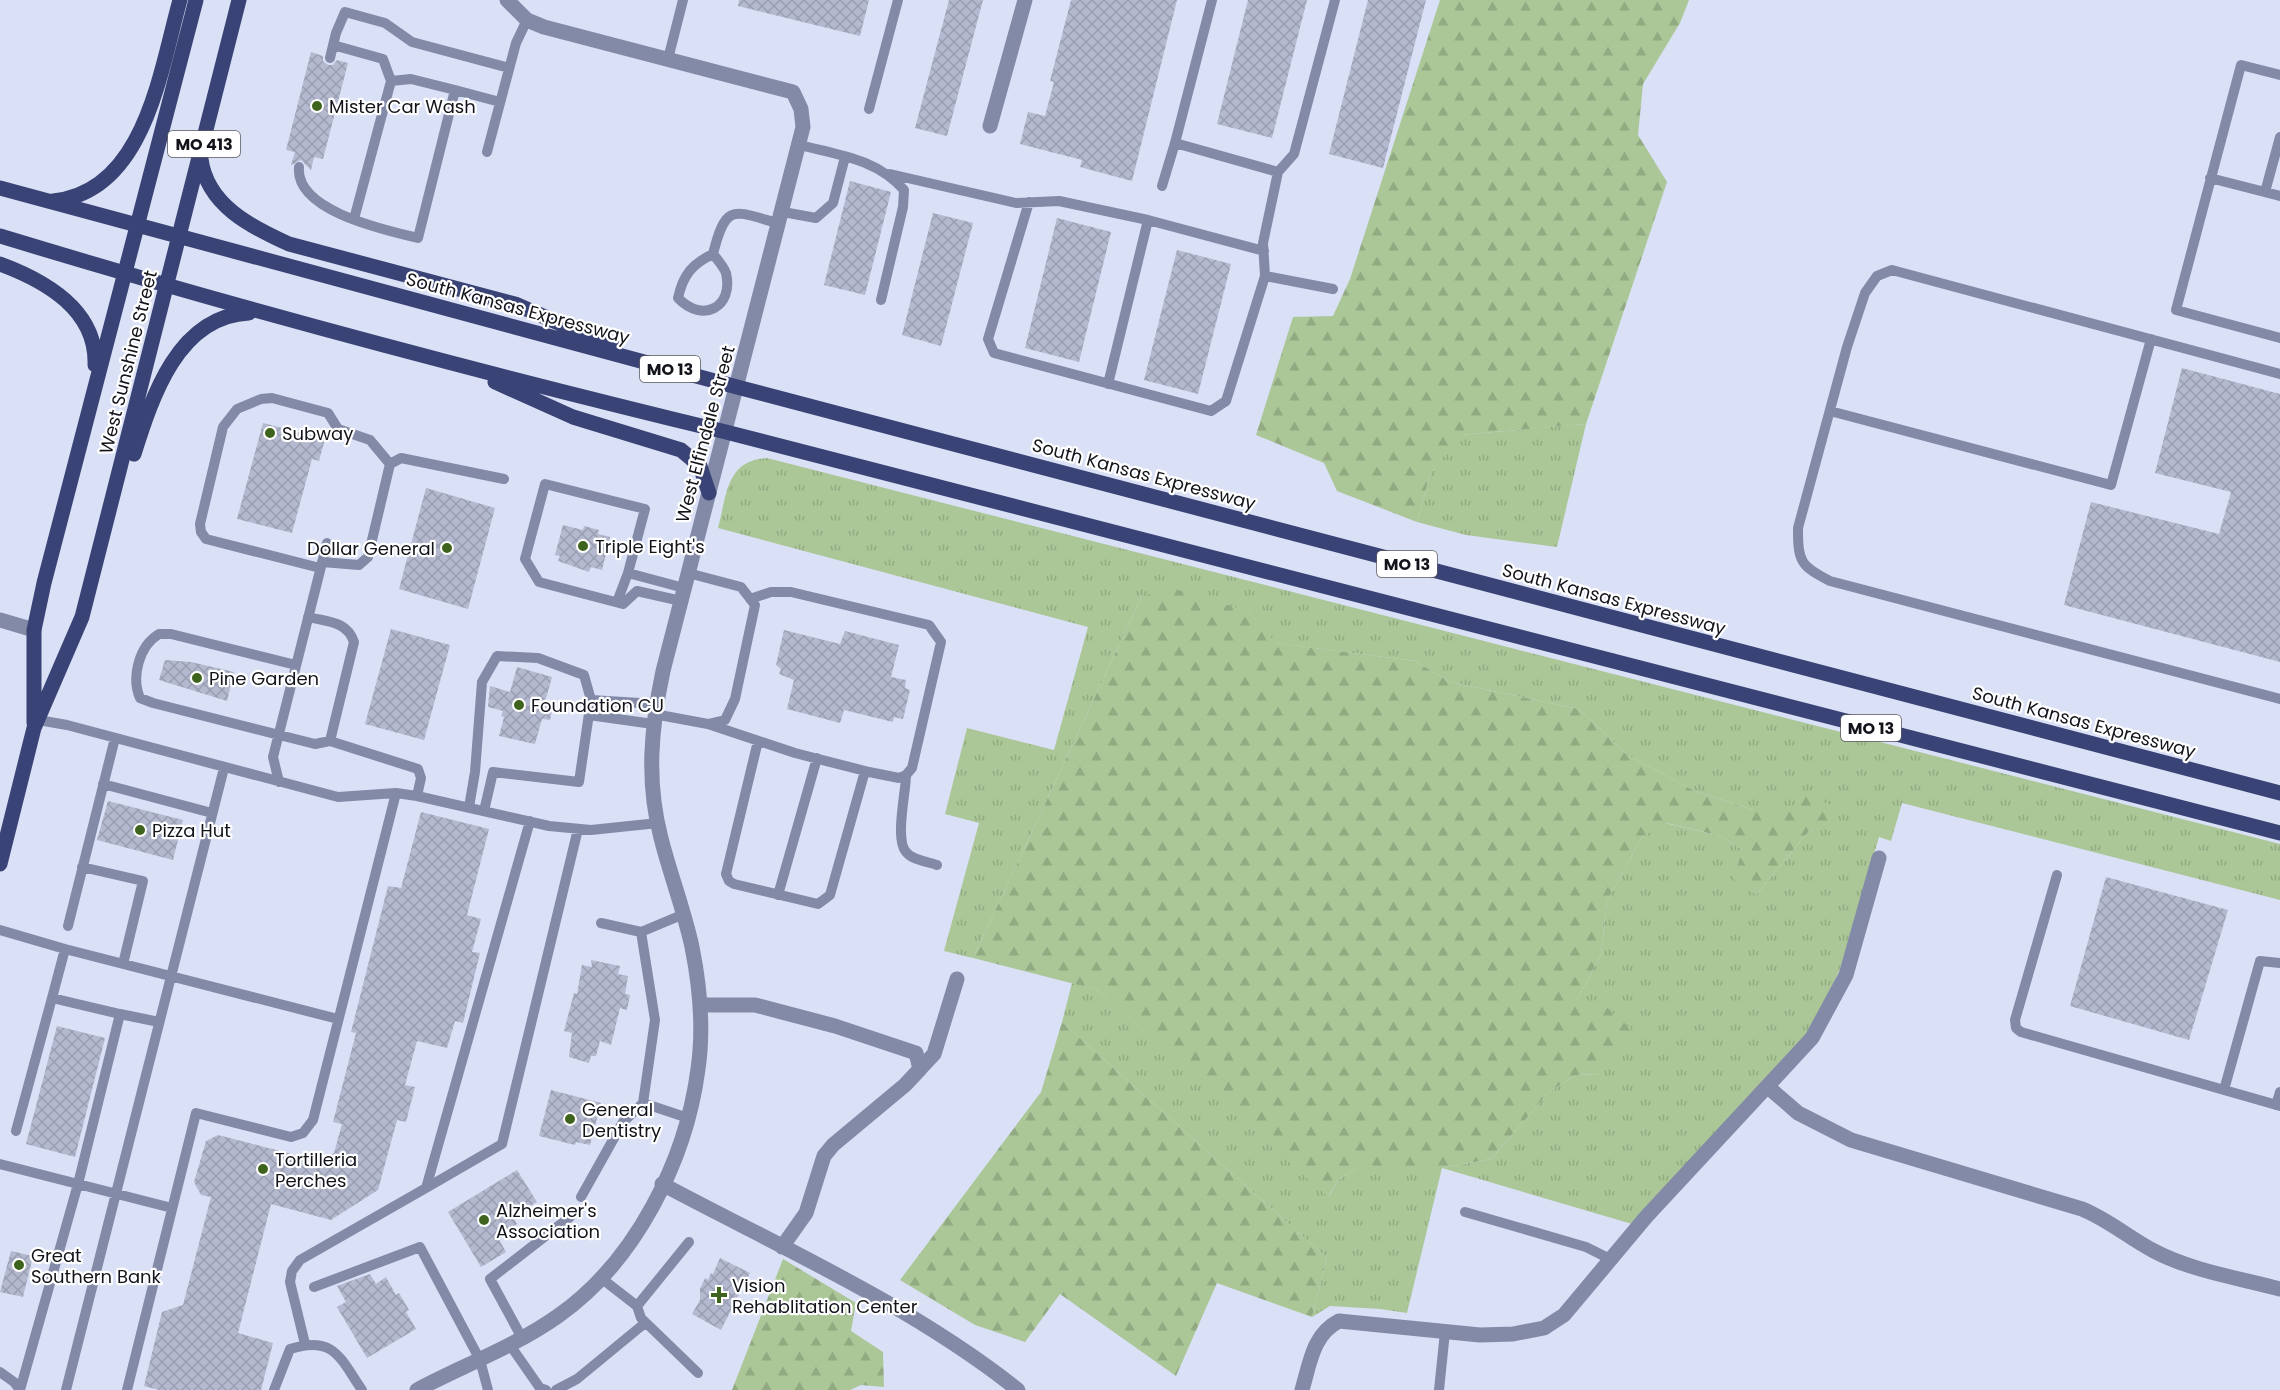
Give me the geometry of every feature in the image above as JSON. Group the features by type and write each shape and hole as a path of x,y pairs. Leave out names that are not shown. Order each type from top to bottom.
{"main road":[{"path":"46,202 74,198 94,189 117,167 132,147 150,106 180,0"},
{"name":"West Sunshine Street","path":"36,724 34,630 94,383 138,227 196,0"},
{"name":"West Sunshine Street","path":"0,864 36,724 82,617 239,0"},
{"path":"200,157 202,172 215,194 237,216 266,234 289,244 515,304 649,364"},
{"name":"South Kansas Expressway","path":"0,188 649,364 2280,793"},
{"name":"MO 13","path":"0,236 167,287 468,369 726,432 1339,589 1462,624 2280,833"},
{"path":"0,264 54,291 82,317 93,341 94,383"},
{"path":"82,617 145,418 166,372 185,346 210,324 223,317 259,312"},
{"path":"468,369 573,417 681,450 693,457 700,466 709,493"}],"street":[{"name":"West Elfindale Street","path":"417,1390 516,1342 559,1315 601,1278 627,1246 662,1184 688,1118 699,1068 700,1005 684,915 658,823 651,784 654,714 803,127 801,109 793,92 527,20 507,0"},
{"path":"990,126 1025,0"},
{"path":"0,620 34,630"},
{"path":"1302,1390 1318,1341 1326,1327 1339,1320 1445,1332 1513,1335 1544,1328 1563,1315 1646,1217 1812,1038 1846,975 1879,858"},
{"path":"782,1247 807,1213 824,1156 833,1145 905,1085 934,1054 957,979"},
{"path":"700,1005 755,1005 835,1026 916,1053 920,1069"},
{"path":"1768,1088 1798,1113 1851,1140 2082,1209 2105,1218 2154,1251 2178,1262 2280,1289"},
{"path":"662,1184 895,1308 988,1366 1018,1390"}],"lane":[{"path":"668,59 683,0"},
{"path":"869,110 898,0"},
{"path":"1162,186 1212,0"},
{"path":"1029,202 988,339 994,353 1211,411 1226,401 1265,276 1264,251 1278,172 1294,154 1335,0"},
{"path":"330,58 345,12 385,23 412,42 509,68"},
{"path":"486,152 516,43 527,20"},
{"path":"333,45 383,59 391,81 354,219"},
{"path":"2280,75 2241,64 2176,310 2280,338"},
{"path":"391,81 411,79 500,102"},
{"path":"299,167 298,179 306,192 322,204 354,219 418,238 455,90"},
{"path":"2265,192 2280,137"},
{"path":"1175,142 1278,172"},
{"path":"800,145 864,162 890,174 1016,202 1059,201 1148,220 1264,251"},
{"path":"713,254 726,272 726,288 721,302 715,309 706,311 688,308 678,298 681,282 694,264 713,254 720,225 731,215 742,213 781,218 816,218 833,203 845,157"},
{"path":"881,300 903,207 904,190 890,174"},
{"path":"2210,178 2280,196"},
{"path":"1108,384 1148,220"},
{"path":"2280,374 1892,270 1877,276 1865,293 1798,528 1798,552 1808,570 1830,581 2280,699"},
{"path":"1265,276 1333,289"},
{"path":"1830,411 2110,485 2151,339"},
{"path":"390,464 370,440 338,429 328,413 272,398 261,399 237,409 223,427 200,524 201,532 206,539 321,565 359,565 368,557 390,464 401,458 504,478"},
{"path":"617,602 628,573 645,509 545,484 525,559 538,582 622,604 638,591 741,587 755,605 735,699 725,720 708,724"},
{"path":"279,782 273,757 327,543"},
{"path":"628,573 685,588"},
{"path":"589,715 654,714 708,724 758,741 865,771 899,777 906,775 912,768 941,642 930,625 791,592 771,592 750,599"},
{"path":"308,617 344,626 351,632 354,642 330,741"},
{"path":"296,665 171,634 159,634 143,648 134,685 140,698 315,744 330,741 418,769 421,778 417,796"},
{"path":"469,807 475,772 482,682 497,657 538,658 584,675 591,700 579,782 475,772"},
{"path":"591,700 631,703 654,714"},
{"path":"36,724 67,725 338,797 396,793 578,829 591,830 658,823"},
{"path":"68,926 115,738"},
{"path":"758,741 726,874 734,884 818,903 830,895 865,771"},
{"path":"778,895 817,758"},
{"path":"66,1390 224,768"},
{"path":"484,811 493,772"},
{"path":"906,775 900,831 903,846 912,856 938,865"},
{"path":"103,784 212,813"},
{"path":"128,1390 196,1113 291,1137 303,1133 313,1120 396,793"},
{"path":"426,1188 530,821"},
{"path":"305,1344 290,1282 292,1271 300,1260 501,1144 578,829"},
{"path":"82,867 143,881 123,964"},
{"path":"2057,875 2015,1020 2016,1028 2021,1032 2278,1105 2280,1092"},
{"path":"601,923 641,932 684,915"},
{"path":"0,930 65,950 338,1019"},
{"path":"581,1197 622,1122 643,1103 655,1020 641,932"},
{"path":"16,1131 65,950"},
{"path":"2224,1090 2260,961 2280,963"},
{"path":"52,998 159,1022"},
{"path":"20,1390 78,1184 120,1014"},
{"path":"643,1103 688,1118"},
{"path":"1,1166 172,1208"},
{"path":"1465,1212 1586,1247 1610,1259"},
{"path":"546,1390 540,1388 516,1342 490,1279 570,1217"},
{"path":"637,1306 689,1242"},
{"path":"314,1287 420,1247 480,1360 488,1390"},
{"path":"601,1278 637,1306 645,1323 698,1372"},
{"path":"556,1390 577,1379 645,1323"},
{"path":"1439,1390 1445,1332"},
{"path":"274,1390 290,1349 309,1342 336,1351 362,1390"},
{"path":"0,1372 14,1382 20,1390"}],"green space":[{"path":"1440,0 1689,0 1680,23 1643,84 1638,135 1667,182 1586,424 1460,435 1430,474 1417,522 1337,491 1324,463 1256,435 1293,317 1333,316 1350,279"},
{"path":"1586,424 1557,547 1466,535 1417,522 1430,474 1459,435"},
{"path":"767,458 2280,844 2280,900 1902,803 1891,841 1879,837 1840,969 1812,1029 1632,1224 1442,1168 1491,1159 1549,1092 1576,1075 1600,1074 1577,1000 1601,955 1607,901 1642,837 1665,823 1721,836 1743,850 1756,895 1809,831 1838,821 1788,810 1753,810 1695,791 1627,755 1579,709 1450,682 1415,661 1275,643 1248,611 1142,596 973,958 944,951 979,823 945,814 967,728 1054,750 1088,627 718,528 727,492 736,472 753,460"},
{"path":"1175,589 1248,611 1276,643 1415,661 1450,682 1579,709 1627,755 1695,791 1753,810 1787,810 1806,795 1833,806 1838,822 1809,831 1756,895 1733,878 1743,850 1721,836 1666,823 1642,837 1607,901 1601,955 1577,1000 1603,1004 1631,1029 1600,1074 1576,1075 1549,1092 1491,1159 1442,1168 1357,1168 1338,1180 1328,1197 1098,990 973,958 1142,596"},
{"path":"1072,983 1098,990 1329,1196 1338,1180 1357,1168 1442,1168 1407,1313 1330,1306 1312,1317 1327,1258 1062,1022"},
{"path":"1062,1022 1327,1258 1312,1317 1217,1283 1176,1376 1060,1294 1025,1342 975,1325 900,1280 1041,1092"},
{"path":"783,1259 856,1303 851,1331 883,1352 884,1387 861,1385 850,1390 732,1390"}],"building":[{"path":"739,0 869,0 860,36 738,6"},
{"path":"949,0 983,0 947,136 915,128"},
{"path":"1071,0 1177,0 1132,181 1080,167 1082,160 1020,144 1028,112 1045,116 1054,82 1050,81"},
{"path":"1248,0 1307,0 1272,138 1217,124"},
{"path":"1368,0 1426,0 1383,168 1329,154"},
{"name":"Mister Car Wash","path":"311,52 323,56 323,61 328,65 333,65 337,60 348,63 323,159 314,157 311,170 301,160 291,165 295,152 286,150"},
{"path":"850,181 891,192 865,295 824,285"},
{"path":"933,213 973,223 941,346 902,335"},
{"path":"1057,218 1111,232 1079,362 1025,348"},
{"path":"1177,250 1231,264 1198,394 1144,380"},
{"path":"2182,368 2280,394 2280,662 2064,605 2091,502 2219,534 2231,492 2155,473"},
{"path":"263,423 325,439 319,461 312,459 292,533 237,519"},
{"name":"Dollar General","path":"426,488 495,508 468,609 399,589"},
{"name":"Triple Eight's","path":"563,525 583,530 584,526 599,530 598,534 610,537 602,570 591,567 589,572 558,561 560,556 555,555"},
{"path":"391,629 450,645 424,740 365,724"},
{"path":"784,630 840,644 845,631 899,645 891,677 906,680 905,688 910,690 903,719 894,717 893,722 844,710 840,723 787,709 794,680 779,674 781,669 776,665"},
{"name":"Pine Garden","path":"165,660 191,662 234,672 227,701 159,680"},
{"name":"Foundation CU","path":"517,667 552,677 545,702 553,704 550,720 542,719 535,744 499,736 504,717 501,716 503,711 488,707 490,686 510,692"},
{"name":"Pizza Hut","path":"108,801 183,820 173,860 97,840"},
{"path":"421,812 489,829 467,915 481,919 472,952 480,953 463,1023 455,1021 447,1048 417,1041 405,1085 415,1087 406,1122 397,1120 378,1190 331,1220 271,1204 238,1333 273,1343 261,1390 159,1390 144,1386 162,1312 183,1305 211,1197 201,1195 194,1182 206,1141 218,1135 319,1161 334,1153 342,1124 333,1122 356,1033 351,1032 388,886 401,888"},
{"path":"2106,877 2228,910 2189,1040 2070,1006"},
{"path":"591,960 620,966 618,974 628,976 625,994 630,995 627,1010 620,1008 611,1045 600,1041 596,1056 591,1056 589,1063 569,1057 572,1033 564,1031 574,993 577,994 582,965 592,967"},
{"path":"57,1026 105,1038 75,1157 26,1144"},
{"name":"General Dentistry","path":"551,1090 601,1103 590,1145 576,1142 575,1145 539,1136"},
{"name":"Alzheimer's Association","path":"517,1170 537,1202 513,1216 517,1224 497,1236 506,1252 481,1267 448,1212"},
{"name":"Great Southern Bank","path":"11,1251 33,1256 23,1297 0,1292"},
{"name":"Vision Rehablitation Center","path":"720,1258 750,1273 721,1330 692,1314 700,1300 700,1289 705,1278 708,1280 711,1273 713,1274"},
{"path":"370,1274 376,1284 386,1277 396,1295 399,1293 409,1310 406,1312 416,1329 367,1358 337,1307 346,1302 337,1286"}],"place":[{"name":"Mister Car Wash","path":"317,106"},
{"name":"Subway","path":"270,433"},
{"name":"Triple Eight's","path":"583,546"},
{"name":"Dollar General","path":"447,548"},
{"name":"Pine Garden","path":"197,678"},
{"name":"Foundation CU","path":"519,705"},
{"name":"Pizza Hut","path":"140,830"},
{"name":"General Dentistry","path":"570,1119"},
{"name":"Tortilleria Perches","path":"263,1169"},
{"name":"Alzheimer's Association","path":"484,1220"},
{"name":"Great Southern Bank","path":"19,1265"},
{"name":"Vision Rehablitation Center","path":"719,1295"}]}
